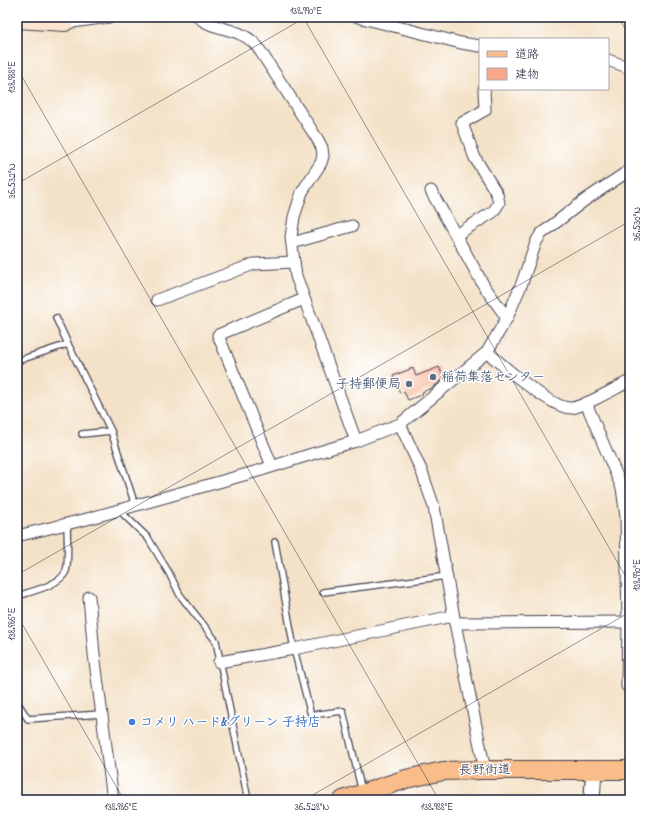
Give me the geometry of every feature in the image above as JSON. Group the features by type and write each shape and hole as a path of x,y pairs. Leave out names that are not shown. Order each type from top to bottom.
{"main road":[{"name":"長野街道","path":"343,800 399,781 443,771 630,770"}],"street":[{"path":"17,20 65,23 109,17"},
{"path":"198,17 212,25 240,33 250,38 258,46 322,148 323,156 321,163 302,192 294,217 291,237 296,276 356,441"},
{"path":"358,17 461,43 479,46"},
{"path":"609,60 630,68"},
{"path":"456,235 493,212 499,203 497,194 475,158 462,123 484,110 485,90"},
{"path":"17,536 119,510 272,466 356,441 400,424 487,352 507,318 522,283 536,242 541,234 585,200 630,170"},
{"path":"431,191 484,286 507,318"},
{"path":"292,244 352,226"},
{"path":"157,300 254,264 294,262"},
{"path":"272,466 218,335 304,299"},
{"path":"487,352 512,373 553,402 570,408 586,403 630,381"},
{"path":"586,403 626,488 629,622 627,686 630,687"},
{"path":"400,424 422,472 434,507 454,620 485,770"},
{"path":"89,597 101,714 112,800"},
{"path":"220,662 454,620 629,622"},
{"path":"593,770 594,800"}],"lane":[{"path":"56,318 111,431 136,505"},
{"path":"17,361 68,344"},
{"path":"82,434 111,431"},
{"path":"119,510 148,538 180,595 216,641 248,800"},
{"path":"17,596 37,590 62,578 66,570 67,523"},
{"path":"275,542 294,649 311,715 343,711 362,794"},
{"path":"323,592 447,576"},
{"path":"17,702 28,719 101,714"},
{"path":"587,800 593,770"}],"building":[{"path":"439,367 444,379 432,388 422,392 423,394 408,400 404,392 400,393 393,376 413,368 416,376"}],"place":[{"name":"稲荷集落センター","path":"433,377"},
{"name":"子持郵便局","path":"409,384"},
{"name":"コメリ ハード&グリーン 子持店","path":"132,722"}]}
